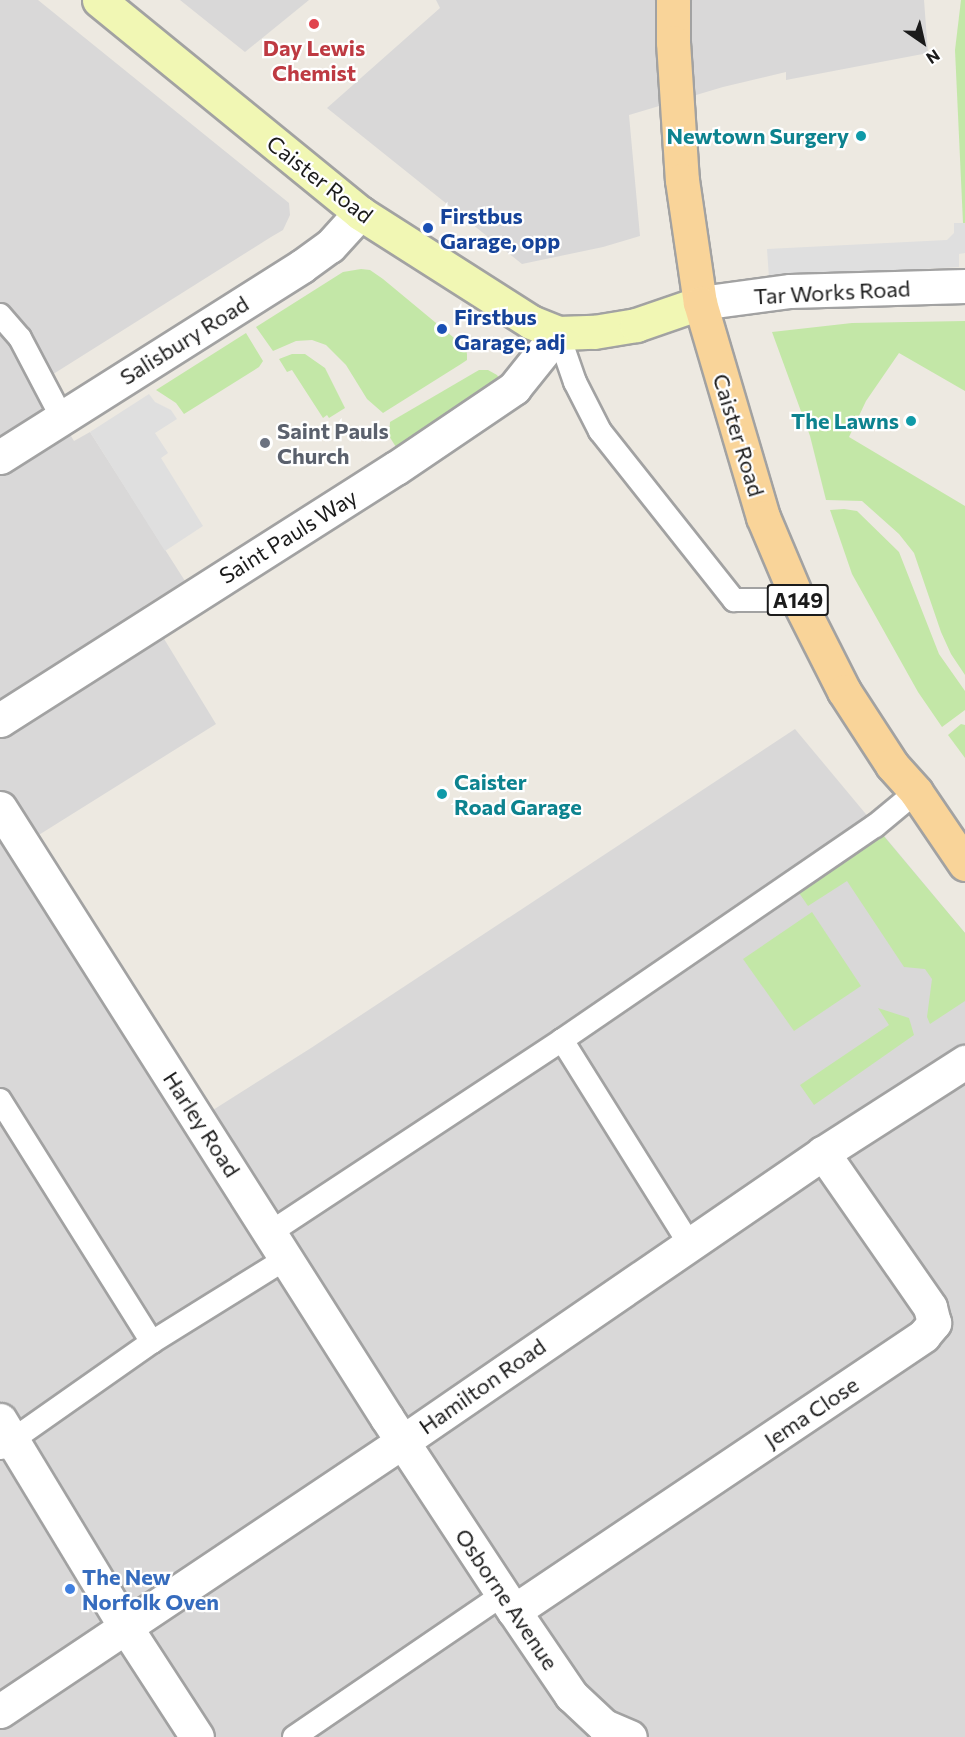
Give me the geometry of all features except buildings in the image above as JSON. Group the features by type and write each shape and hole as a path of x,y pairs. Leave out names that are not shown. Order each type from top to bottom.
{"main road":[{"name":"A149","path":"673,0 673,42 682,180 700,303"},
{"name":"Caister Road","path":"700,303 763,517 798,600 844,691 892,765 916,792 965,864"}],"street":[{"name":"Caister Road","path":"99,0 360,213 439,261 487,296 531,322 558,333 594,332 636,325 700,303"},
{"name":"Salisbury Road","path":"0,457 302,266 330,246 360,213"},
{"name":"Tar Works Road","path":"700,303 790,291 965,286"},
{"name":"Saint Pauls Way","path":"0,720 396,468 514,388 558,333"},
{"name":"Harley Road","path":"0,808 402,1442"},
{"name":"Hamilton Road","path":"0,1711 402,1442 689,1243 965,1062"},
{"name":"Jema Close","path":"509,1603 924,1335 934,1323 930,1307 823,1153"},
{"path":"5,1437 197,1737"},
{"name":"Osborne Avenue","path":"402,1442 571,1695 604,1726 630,1737"}],"lane":[{"path":"0,315 20,338 62,418"},
{"path":"558,333 575,382 600,431 734,600 798,600"},
{"path":"5,1437 152,1342 279,1245 562,1040 875,826 916,792"},
{"path":"562,1040 689,1243"},
{"path":"0,1100 152,1342"},
{"path":"294,1737 509,1603"}],"shaded area":[{"path":"0,0 38,0 289,203 290,215 283,230 39,383 74,441 90,432 185,581 144,606 216,724 10,853 183,1129 311,1048 795,729 965,933 965,1737 0,1737"},
{"path":"180,0 309,0 245,52"},
{"path":"436,0 924,0 928,53 786,80 786,72 723,87 629,115 640,236 603,247 522,264 327,108 440,8"},
{"path":"954,223 965,223 965,253 959,254 959,267 769,278 767,249 947,240 954,233"},
{"path":"149,394 155,402 171,410 177,419 155,433 168,453 161,458 203,526 165,551 90,432"}],"green space":[{"path":"961,0 965,0 965,223 963,223 955,50"},
{"path":"370,270 383,279 465,347 467,354 467,360 383,413 367,399 346,365 326,345 312,340 296,341 273,351 256,327 343,272"},
{"path":"965,321 965,391 899,353 866,401 849,437 965,506 965,675 951,654 941,632 914,553 899,534 862,501 826,500 810,436 772,332 852,323"},
{"path":"246,333 263,361 259,367 184,414 176,403 156,390"},
{"path":"292,354 305,354 325,368 345,408 329,418 327,415 323,418 292,370 287,372 279,359"},
{"path":"479,370 488,370 497,375 502,382 396,447 389,436 390,422"},
{"path":"830,510 857,511 899,552 939,654 965,691 965,710 942,727 918,692 852,574"},
{"path":"961,724 965,725 965,758 948,735"},
{"path":"882,834 965,933 965,1001 930,1024 927,1017 932,979 925,969 904,967 847,881 808,906 797,890"},
{"path":"812,912 861,986 794,1031 743,959"},
{"path":"878,1008 909,1018 914,1035 814,1105 800,1085 889,1025"}],"place":[{"name":"Day Lewis Chemist","path":"314,24"},
{"name":"Newtown Surgery","path":"861,136"},
{"name":"Firstbus Garage, opp","path":"428,228"},
{"name":"Firstbus Garage, adj","path":"442,329"},
{"name":"The Lawns","path":"911,421"},
{"name":"Saint Pauls Church","path":"265,443"},
{"name":"Caister Road Garage","path":"442,794"},
{"name":"The New Norfolk Oven","path":"70,1589"}]}
